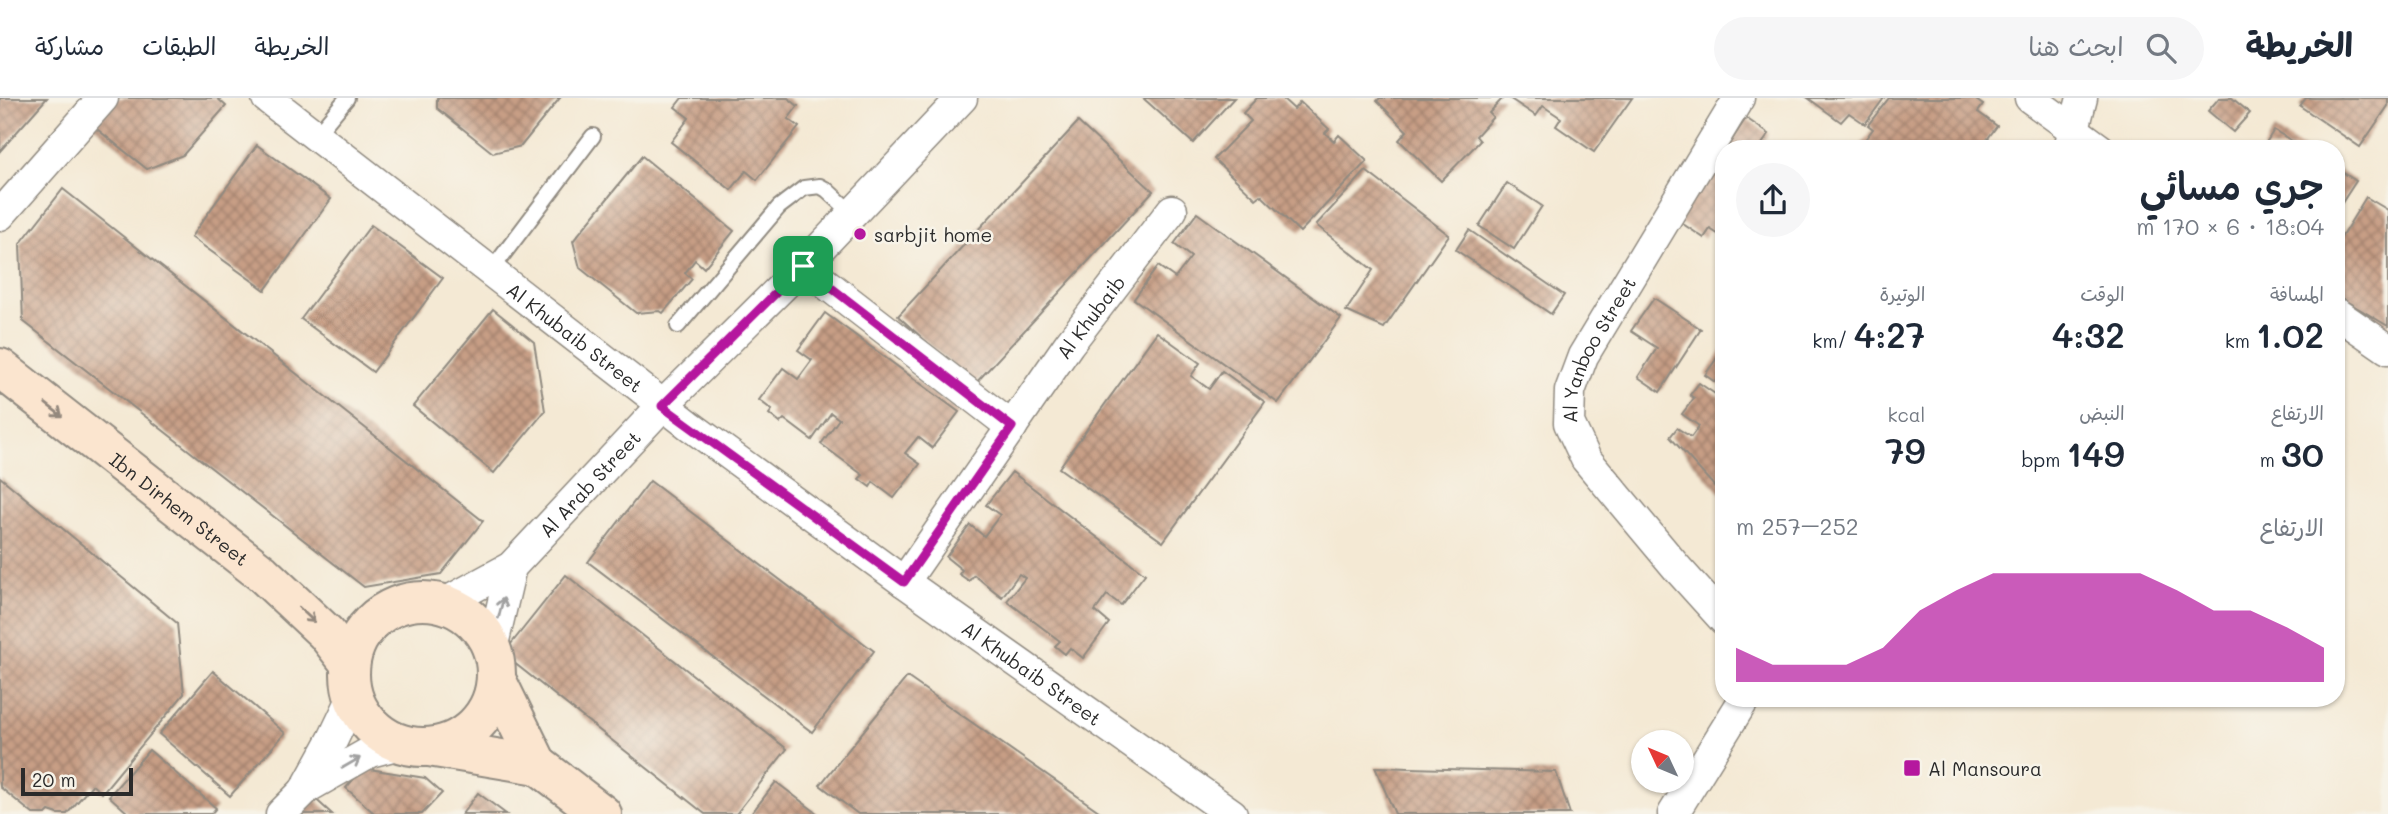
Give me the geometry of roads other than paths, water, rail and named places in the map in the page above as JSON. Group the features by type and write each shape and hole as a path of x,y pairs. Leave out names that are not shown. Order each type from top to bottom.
{"street":[{"path":"0,215 103,98"},
{"name":"Al Khubaib Street","path":"267,98 662,406 904,582 1232,814"},
{"name":"Al Arab Street","path":"443,604 511,568 662,406 803,266 962,98"},
{"name":"Al Yanboo Street","path":"1715,610 1586,460 1569,423 1570,391 1583,356 1739,98"},
{"path":"2029,98 2072,140"},
{"path":"2072,140 2082,98"},
{"name":"Al Khubaib","path":"904,582 1069,344 1172,210"},
{"path":"803,266 1012,427"},
{"path":"2345,319 2388,349"},
{"name":"Ibn Dirhem Street","path":"0,369 262,573 326,633 351,679"},
{"name":"Al Arab Street","path":"494,664 511,568"},
{"path":"305,790 333,739 351,679 358,641 372,622 391,609 414,602 443,604 464,614 480,629 538,765"},
{"path":"281,814 305,790 370,752 449,742 467,732 482,718 491,699 494,664"},
{"path":"351,679 363,717 380,734 414,746 538,765 602,814"},
{"path":"1673,814 1739,707"}],"lane":[{"path":"316,135 347,98"},
{"path":"490,272 593,136"},
{"path":"678,326 779,207 804,188 820,186 853,214"}],"place":[{"name":"sarbjit home","path":"860,234"},
{"name":"Al Mansoura","path":"1912,768"}]}
